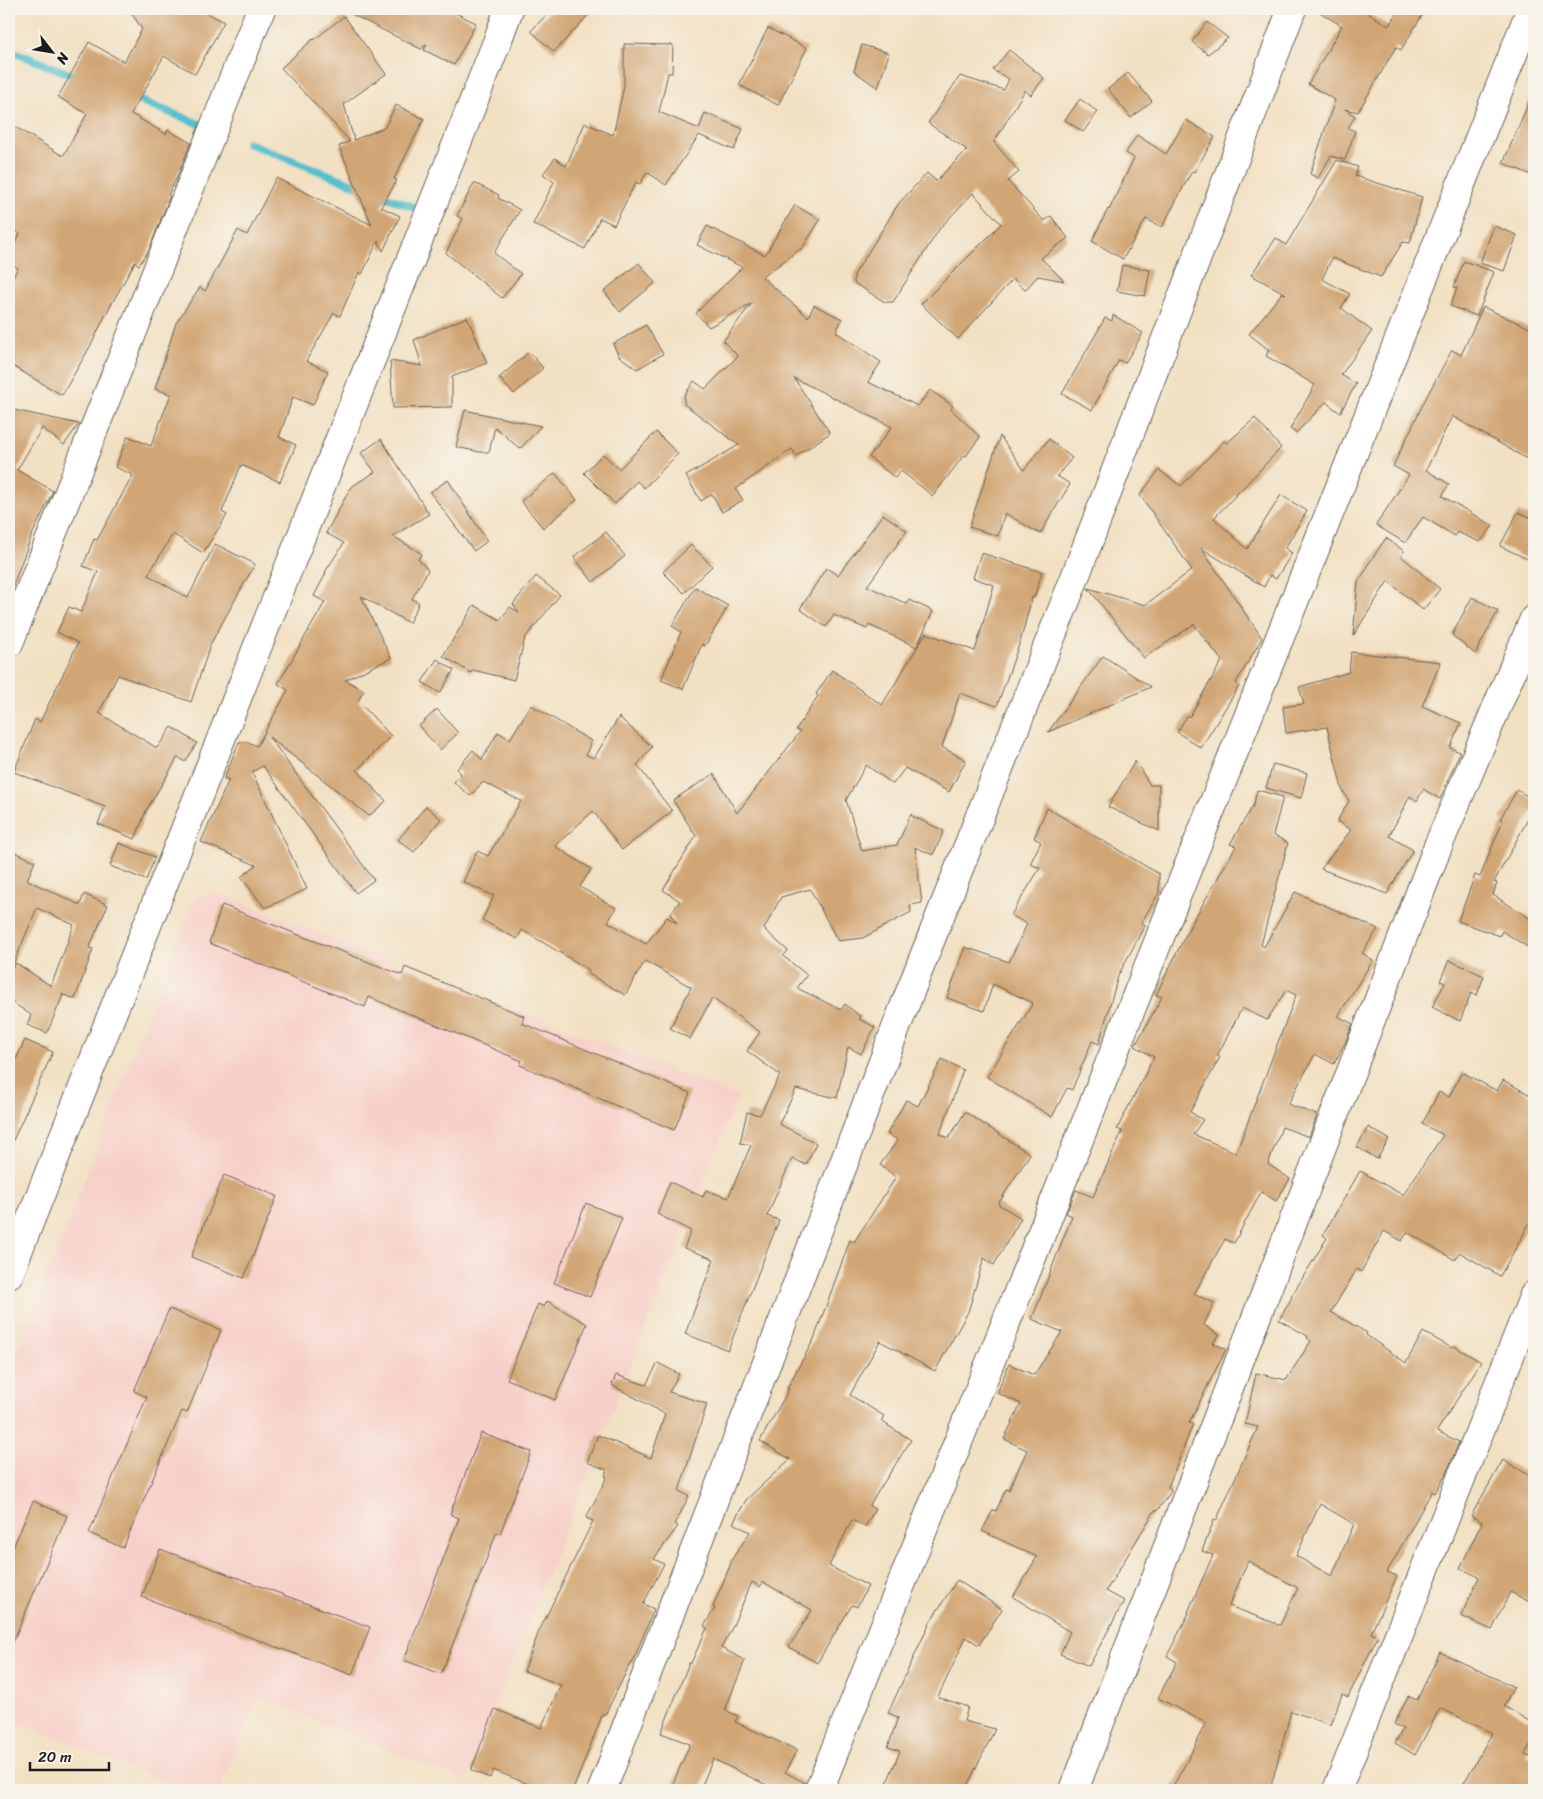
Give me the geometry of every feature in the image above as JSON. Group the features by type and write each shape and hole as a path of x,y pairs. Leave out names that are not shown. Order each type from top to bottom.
{"street":[{"path":"9,643 261,9"},
{"path":"9,1274 509,9"},
{"path":"602,1790 909,993 1075,576 1292,9"},
{"path":"819,1790 1531,9"},
{"path":"1074,1790 1438,846 1534,620"},
{"path":"1337,1790 1534,1295"}],"shaded area":[{"path":"210,891 738,1096 465,1781 259,1697 219,1790 186,1790 9,1719 9,1374 192,903"}],"building":[{"path":"129,9 200,9 224,22 195,74 164,56 131,114 166,134 168,130 191,143 168,195 170,196 149,250 139,265 135,262 62,395 9,364 9,284 18,268 9,262 9,255 20,234 9,227 9,123 63,156 87,114 58,97 89,42 124,62 142,29"},
{"path":"341,9 447,9 476,23 454,65 424,50 427,44 421,49"},
{"path":"552,9 594,9 554,52 531,31"},
{"path":"1315,9 1361,9 1389,26 1399,9 1426,9 1401,50 1396,47 1358,112 1345,109 1355,116 1348,128 1355,131 1345,160 1331,156 1318,178 1310,174 1335,100 1308,84 1342,26"},
{"path":"344,16 386,74 344,104 354,140 385,127 396,105 424,119 394,179 397,180 381,207 400,216 383,251 378,241 362,274 359,272 340,316 334,313 306,361 328,371 313,405 293,397 279,437 296,445 280,482 241,465 222,512 227,515 203,553 173,534 148,575 188,598 215,544 255,564 211,643 191,702 118,675 99,713 157,748 172,727 197,743 185,762 178,757 146,811 135,839 98,824 105,807 14,772 35,719 40,722 78,643 57,632 69,607 81,612 98,572 83,566 94,539 97,540 133,475 115,467 128,436 151,446 171,394 155,389 176,323 200,287 205,291 238,230 247,235 276,178 372,225 339,146 350,141 281,68 313,39"},
{"path":"1207,22 1228,38 1208,54 1192,42"},
{"path":"768,28 807,48 778,105 739,85"},
{"path":"624,44 673,45 672,73 668,73 659,112 699,129 705,113 743,129 734,150 699,135 666,185 647,172 640,184 636,182 614,225 600,218 585,249 533,224 554,182 543,174 555,158 566,166 585,123 613,135 624,86"},
{"path":"862,45 889,53 878,88 854,71"},
{"path":"1009,50 1044,78 1031,95 1025,90 994,142 1019,172 1008,181 1044,221 1051,216 1068,238 1041,258 1064,281 1038,276 1025,290 1013,279 958,339 921,304 1001,224 973,193 940,228 893,302 885,302 854,283 854,275 899,203 927,173 936,181 967,150 928,123 960,76 1004,90 1009,79 993,70"},
{"path":"1128,73 1152,101 1131,118 1108,89"},
{"path":"1534,90 1534,176 1503,163"},
{"path":"1080,99 1098,112 1083,132 1065,120"},
{"path":"1186,120 1215,137 1194,172 1192,171 1162,227 1146,219 1123,259 1092,241 1134,158 1126,153 1137,135 1166,154"},
{"path":"1337,160 1358,167 1355,176 1422,197 1410,243 1403,242 1381,277 1332,258 1322,279 1350,294 1341,308 1372,331 1341,375 1356,384 1340,413 1326,402 1296,433 1290,429 1315,385 1266,356 1269,350 1249,334 1282,293 1286,294 1251,275 1276,238 1286,245"},
{"path":"474,183 499,195 498,198 520,210 494,253 521,274 502,298 446,253 463,219 457,216"},
{"path":"795,205 820,220 803,247 762,277 808,317 814,305 842,319 836,332 881,362 868,382 918,406 930,390 953,406 951,409 980,437 933,496 901,471 895,478 869,457 892,427 794,378 830,433 796,456 792,449 736,489 743,500 722,512 712,494 701,501 686,476 739,445 684,404 684,396 694,381 705,389 738,356 723,341 752,303 709,327 696,313 742,267 697,245 707,226 765,255"},
{"path":"1494,226 1517,235 1504,271 1480,263"},
{"path":"1464,261 1494,272 1477,316 1450,306 1457,288 1454,287"},
{"path":"639,263 655,283 620,312 604,291"},
{"path":"1122,265 1150,270 1145,296 1117,291"},
{"path":"1483,307 1534,330 1534,463 1452,416 1426,470 1449,484 1442,496 1493,526 1480,542 1457,532 1455,536 1423,517 1405,543 1376,525 1409,475 1393,466 1452,350 1461,355"},
{"path":"1113,315 1143,333 1125,363 1119,360 1092,410 1062,394 1105,318 1112,321"},
{"path":"467,317 487,363 452,377 452,407 393,408 390,361 422,366 414,340"},
{"path":"646,325 663,354 637,369 619,356 613,344"},
{"path":"529,352 543,368 514,394 499,378"},
{"path":"9,409 79,424 64,445 42,428 17,470 53,491 31,537 11,591 9,590"},
{"path":"465,410 541,426 520,449 495,427 489,452 456,447"},
{"path":"1255,418 1281,448 1214,518 1247,549 1281,495 1307,511 1285,548 1292,553 1276,579 1270,575 1264,587 1201,548 1262,638 1236,683 1239,686 1201,748 1177,732 1187,716 1190,716 1222,661 1194,624 1144,658 1088,588 1145,605 1192,570 1140,495 1159,470 1181,486 1224,441 1227,443"},
{"path":"656,432 678,454 644,488 637,481 615,504 584,473 603,454 619,469"},
{"path":"1000,436 1024,470 1049,439 1072,458 1057,476 1070,484 1040,534 1005,513 998,536 969,527"},
{"path":"381,439 429,514 393,536 422,554 418,559 428,570 412,599 419,603 409,623 361,596 391,658 345,680 364,690 358,701 391,736 357,770 386,801 369,816 269,737 374,880 356,893 263,766 252,772 307,889 265,908 241,877 256,865 201,842 229,780 224,778 239,742 248,742 257,746 288,690 278,684 325,602 314,596 325,572 344,543 326,533 351,487 375,472 361,453"},
{"path":"555,473 577,500 543,528 521,501"},
{"path":"448,480 487,541 474,551 430,492"},
{"path":"1518,512 1534,519 1534,562 1500,546"},
{"path":"883,514 907,531 867,586 907,604 909,600 933,611 917,647 869,625 867,629 834,615 826,627 800,609 826,568 838,575"},
{"path":"606,532 625,556 593,582 574,557"},
{"path":"1386,538 1404,551 1401,556 1440,589 1423,610 1388,581 1353,636 1358,582"},
{"path":"691,545 712,566 684,593 663,572"},
{"path":"981,553 1042,572 1034,598 1032,597 1021,639 997,706 960,693 942,747 966,760 949,792 905,768 893,784 866,765 846,800 862,851 897,845 911,814 944,831 933,855 915,847 922,903 910,905 911,912 863,938 838,941 810,889 781,897 764,929 788,951 783,956 807,975 797,988 841,1010 845,1004 861,1017 859,1019 875,1027 861,1054 848,1047 837,1098 796,1089 779,1124 816,1143 806,1165 792,1158 767,1216 779,1220 728,1350 685,1334 714,1259 684,1248 691,1231 657,1214 670,1182 703,1197 706,1190 728,1198 751,1145 740,1143 747,1112 760,1115 780,1075 747,1051 760,1032 712,998 690,1039 670,1028 691,987 645,961 625,995 587,973 589,970 522,930 517,939 482,920 494,896 463,882 477,851 488,856 521,801 483,782 470,796 454,782 461,774 457,769 473,750 482,760 498,732 510,739 531,705 591,741 586,755 594,758 619,717 652,747 637,765 672,811 622,850 593,811 555,846 591,869 580,887 616,908 608,922 646,944 667,917 677,923 670,914 680,901 663,890 696,836 673,800 714,774 737,813 800,732 796,730 832,670 882,705 926,633 975,651 994,585 973,578"},
{"path":"536,576 560,595 525,638 514,680 473,670 471,673 443,656 474,605 500,620 510,607 519,612 513,604"},
{"path":"695,587 728,606 705,646 702,644 683,689 661,680 681,632 672,626"},
{"path":"1472,597 1498,611 1475,654 1452,635"},
{"path":"1351,652 1441,662 1422,706 1461,723 1450,748 1460,752 1440,799 1423,789 1417,801 1410,796 1389,836 1413,850 1387,894 1321,869 1351,830 1337,821 1349,801 1342,789 1327,727 1286,733 1283,707 1304,704 1299,687 1349,672"},
{"path":"1103,656 1151,687 1048,732"},
{"path":"437,659 454,670 440,693 422,682"},
{"path":"437,709 458,733 440,750 419,726"},
{"path":"1135,761 1150,785 1159,785 1159,831 1108,807"},
{"path":"1273,764 1307,773 1301,798 1266,788"},
{"path":"1257,790 1283,797 1273,835 1288,843 1261,945 1264,947 1295,892 1378,929 1362,953 1373,960 1338,1016 1353,1024 1334,1064 1315,1054 1288,1104 1317,1115 1309,1137 1282,1127 1268,1164 1290,1179 1276,1201 1261,1192 1234,1243 1225,1239 1194,1294 1214,1303 1204,1325 1219,1335 1213,1343 1226,1349 1189,1423 1193,1424 1168,1487 1172,1490 1157,1511 1155,1510 1106,1591 1124,1601 1089,1666 1060,1654 1070,1632 1013,1597 1037,1557 982,1531 993,1510 996,1511 1006,1489 1009,1490 1027,1450 1004,1439 1021,1404 997,1393 1009,1364 1034,1375 1062,1332 1032,1319 1072,1216 1066,1213 1076,1190 1093,1197 1122,1131 1117,1129 1154,1057 1135,1046 1162,997 1156,995 1188,930 1236,846 1230,844 1254,804","holes":["1286,990 1296,995 1236,1153 1193,1134 1203,1120 1190,1112 1220,1057 1217,1056 1242,1008 1267,1020"]},
{"path":"1517,790 1534,800 1534,808 1494,882 1497,883 1493,895 1534,921 1534,951 1502,931 1500,936 1458,921 1475,875 1480,877 1503,820 1500,819"},
{"path":"426,806 441,819 414,852 398,840"},
{"path":"1047,808 1159,874 1159,893 1141,923 1145,925 1118,976 1099,1044 1092,1041 1072,1090 1067,1088 1052,1117 987,1077 1033,1003 993,984 984,1011 947,998 965,947 1009,962 1027,924 1011,915 1040,868 1030,864 1041,842 1034,838"},
{"path":"119,843 155,857 146,880 110,866"},
{"path":"9,850 35,861 27,880 80,905 84,894 108,905 89,948 93,949 75,999 61,994 63,995 47,1033 27,1025 31,1015 9,1000","holes":["37,908 74,925 51,986 16,963 10,972"]},
{"path":"222,905 402,975 405,967 524,1016 522,1023 690,1093 674,1130 520,1065 522,1061 369,997 365,1007 209,943"},
{"path":"1449,960 1484,976 1477,995 1471,993 1460,1021 1432,1007 1445,983 1440,981"},
{"path":"25,1040 53,1052 9,1149 9,1075"},
{"path":"942,1059 963,1070 940,1134 949,1138 965,1112 1030,1154 998,1204 1021,1218 994,1265 984,1258 968,1312 935,1371 880,1341 850,1395 884,1416 881,1421 911,1440 869,1506 875,1509 865,1527 852,1520 829,1566 868,1586 857,1607 852,1605 817,1663 789,1647 812,1610 763,1582 760,1587 752,1582 721,1648 745,1660 725,1710 738,1716 735,1722 797,1750 785,1772 805,1783 804,1790 777,1790 713,1759 700,1790 670,1790 690,1744 661,1733 689,1663 691,1663 707,1628 704,1626 715,1608 713,1607 730,1562 750,1532 733,1523 746,1500 790,1459 760,1441 814,1339 850,1240 854,1242 896,1177 880,1165 898,1140 887,1134 906,1100 918,1106"},
{"path":"1462,1072 1497,1091 1503,1080 1534,1097 1534,1214 1522,1237 1500,1276 1459,1252 1455,1260 1407,1232 1402,1241 1384,1231 1361,1272 1357,1269 1331,1312 1367,1333 1366,1335 1406,1363 1423,1332 1452,1348 1454,1346 1481,1362 1437,1431 1459,1442 1446,1474 1435,1493 1432,1491 1387,1572 1397,1576 1371,1633 1378,1636 1348,1697 1342,1694 1331,1725 1291,1711 1270,1790 1171,1790 1206,1723 1158,1698 1177,1662 1167,1656 1189,1613 1213,1555 1202,1551 1214,1520 1216,1521 1258,1427 1245,1424 1256,1373 1286,1380 1311,1341 1307,1338 1308,1336 1279,1320 1327,1238 1323,1235 1360,1171 1403,1195 1443,1135 1422,1124 1439,1092 1449,1097","holes":["1320,1504 1354,1524 1332,1576 1296,1556","1248,1561 1298,1588 1280,1625 1229,1606"]},
{"path":"1368,1127 1389,1139 1377,1159 1357,1147"},
{"path":"224,1175 277,1196 244,1278 191,1257"},
{"path":"586,1203 622,1218 590,1297 554,1283"},
{"path":"547,1301 587,1324 555,1400 507,1379 538,1304 544,1307"},
{"path":"169,1309 221,1330 187,1413 182,1411 123,1548 89,1533 147,1397 134,1391"},
{"path":"658,1363 679,1374 669,1392 707,1404 679,1491 689,1496 675,1524 678,1526 654,1559 664,1564 643,1604 654,1609 632,1664 630,1664 605,1715 603,1713 573,1790 543,1790 493,1770 490,1778 471,1770 495,1709 541,1728 561,1685 524,1671 539,1631 593,1521 586,1518 607,1477 605,1476 607,1470 587,1462 598,1435 651,1458 665,1414 612,1385 616,1375 646,1385"},
{"path":"481,1433 531,1452 500,1534 497,1532 441,1674 404,1660 459,1518 450,1514"},
{"path":"1503,1460 1534,1478 1534,1604 1510,1592 1492,1630 1461,1616 1479,1577 1460,1568 1482,1522 1471,1516"},
{"path":"33,1501 67,1516 9,1651 9,1557"},
{"path":"160,1549 370,1627 352,1675 142,1597"},
{"path":"957,1580 1002,1609 979,1645 966,1637 938,1697 968,1707 964,1721 995,1729 965,1790 884,1790 900,1751 888,1747 898,1717 888,1713 930,1622"},
{"path":"1440,1652 1514,1687 1504,1706 1534,1724 1534,1739 1525,1754 1534,1759 1534,1790 1460,1790 1492,1733 1440,1708 1415,1755 1395,1743 1403,1729 1394,1724 1408,1696 1417,1700"}],"waterway":[{"path":"9,50 79,78"},
{"path":"130,97 205,126"},
{"path":"248,143 363,188"},
{"path":"379,194 416,208"}]}
